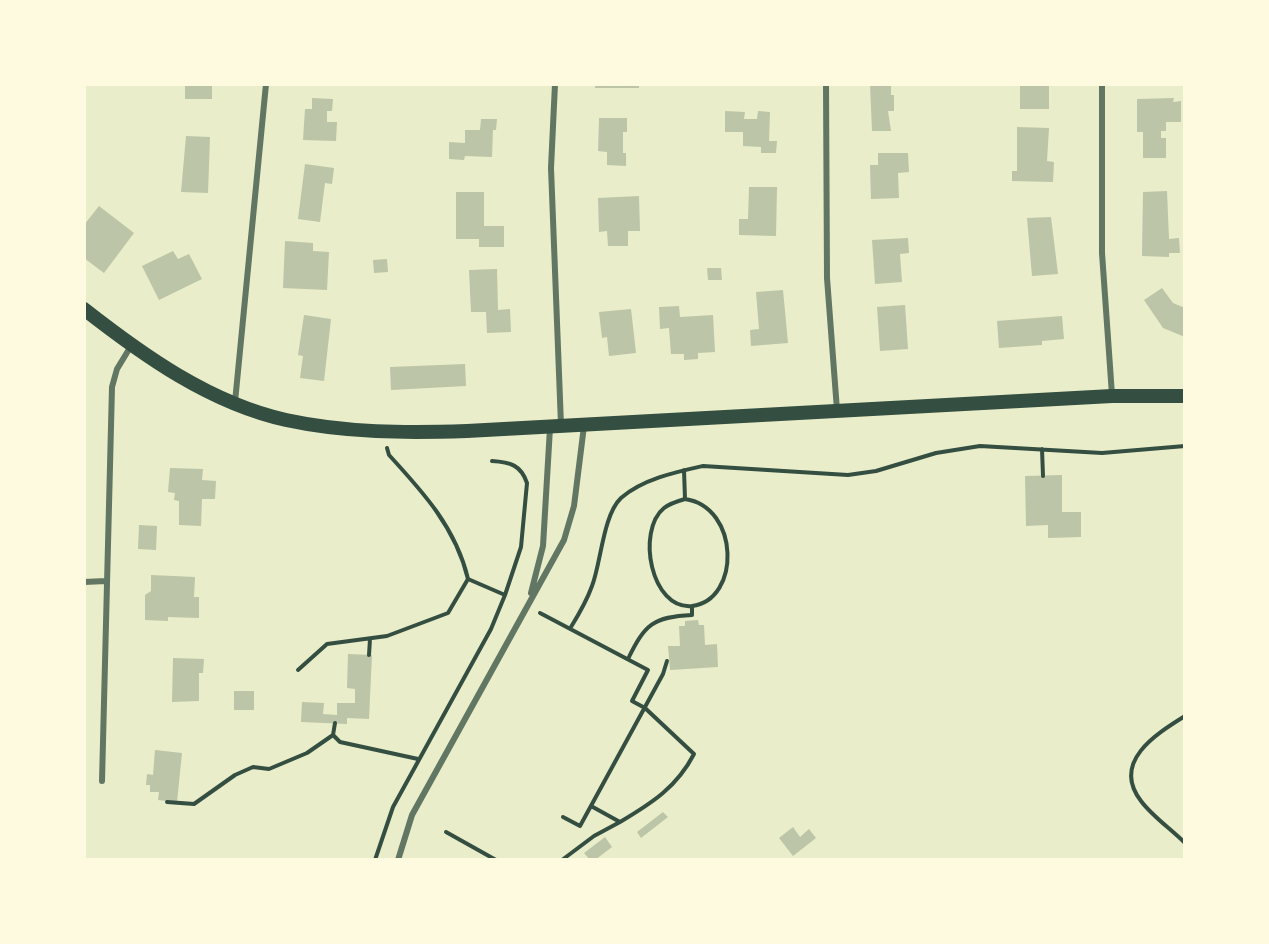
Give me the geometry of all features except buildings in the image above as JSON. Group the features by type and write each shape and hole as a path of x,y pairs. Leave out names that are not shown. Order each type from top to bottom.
{"main road":[{"path":"84,309 131,346 189,382 235,402 284,420 384,432 584,426 1112,396 1185,396"}],"street":[{"path":"235,402 266,84"},
{"path":"529,601 543,546 556,427 551,168 555,84"},
{"path":"826,84 827,278 837,411"},
{"path":"1102,84 1102,253 1112,396"},
{"path":"102,781 112,387 117,369 131,346"},
{"path":"398,860 412,815 564,540 569,526 584,426"},
{"path":"84,582 106,581"}],"path":[{"path":"384,432 389,455 437,510 454,538 468,579 505,595"},
{"path":"571,627 592,586 608,526 621,499 660,477 703,466 848,474 886,468 936,453 980,446 1102,453 1185,446"},
{"path":"1042,449 1043,476"},
{"path":"375,860 393,807 491,629 521,547 527,483 524,474 516,466 507,462 492,461"},
{"path":"684,470 685,499"},
{"path":"685,499 698,501 714,514 725,534 728,557 722,581 711,599 692,606 678,604 666,595 651,570 649,549 652,528 663,508 685,499"},
{"path":"298,670 327,644 387,636 448,613 468,579"},
{"path":"628,659 649,624 659,619 692,615 692,606"},
{"path":"540,613 571,627 648,670 632,700 645,708 694,754 684,774 657,800 594,836 562,860"},
{"path":"369,655 370,639"},
{"path":"563,817 580,826 663,674 667,661"},
{"path":"1185,717 1143,746 1133,763 1131,781 1140,801 1185,843"},
{"path":"167,802 194,804 235,775 253,767 269,769 308,753 333,735 335,723"},
{"path":"333,735 340,742 418,759"},
{"path":"591,806 620,822"},
{"path":"446,832 496,860"}]}
